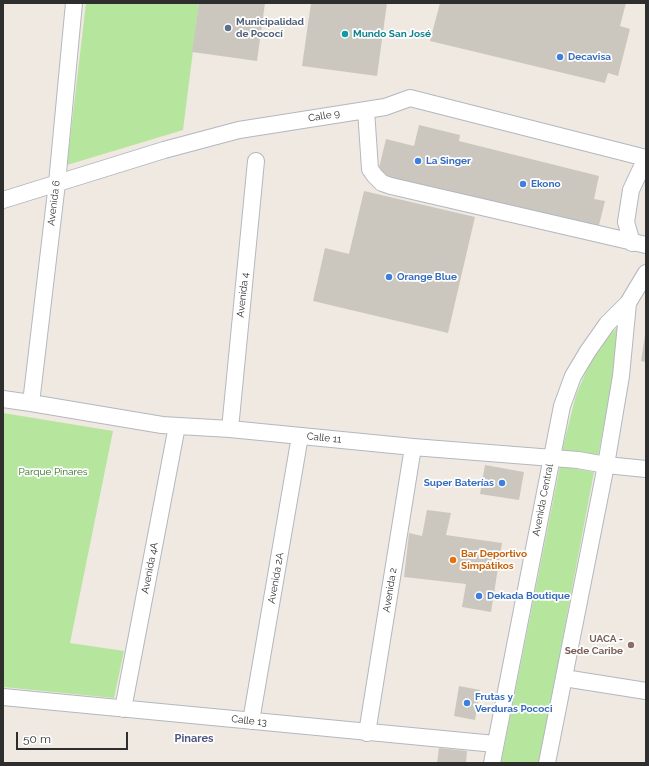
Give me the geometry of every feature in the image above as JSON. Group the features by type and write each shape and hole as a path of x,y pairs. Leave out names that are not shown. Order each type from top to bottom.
{"street":[{"name":"Avenida 6","path":"31,403 57,183 74,3"},
{"name":"Calle 9","path":"3,200 164,150 239,130 386,107 410,98 646,158"},
{"path":"366,110 370,169 382,183 639,244"},
{"path":"639,244 626,222 631,190 646,158"},
{"name":"Avenida 4","path":"230,429 256,161"},
{"name":"Avenida Central","path":"492,763 562,406 573,376 588,350 607,324 628,302 646,273"},
{"name":"Avenida Central","path":"547,763 606,465 621,376 628,302"},
{"name":"Calle 11","path":"3,399 162,425 230,429 413,447 578,460 606,465 646,469"},
{"name":"Avenida 4A","path":"123,709 177,426"},
{"name":"Avenida 2A","path":"251,721 300,436"},
{"name":"Avenida 2","path":"367,732 413,447"},
{"path":"564,678 646,691"},
{"name":"Calle 13","path":"3,698 496,744"}],"green space":[{"path":"86,3 199,3 183,130 67,165"},
{"path":"624,320 598,456 562,451 576,395 595,351"},
{"name":"Parque Pinares","path":"3,413 113,431 70,643 124,651 114,698 3,687"},
{"path":"560,466 594,472 539,763 501,763"}],"building":[{"name":"Municipalidad de Pococí","path":"199,3 265,3 257,61 192,52"},
{"name":"Mundo San José","path":"311,3 387,3 377,76 302,66"},
{"name":"Decavisa","path":"440,3 626,3 620,26 630,29 618,76 608,73 605,83 430,41"},
{"name":"Ekono","path":"419,125 460,135 459,141 599,176 594,199 605,201 598,229 377,176 386,139 414,146"},
{"name":"Orange Blue","path":"364,191 475,217 448,333 313,301 325,248 349,254"},
{"path":"646,335 646,362 641,361"},
{"name":"Super Baterías","path":"485,465 524,472 519,500 480,494"},
{"name":"Bar Deportivo Simpátikos","path":"427,510 451,513 446,535 502,543 491,612 462,607 466,584 404,577 409,533 422,536"},
{"name":"Frutas y Verduras Pococi","path":"459,686 480,690 475,720 454,716"},
{"path":"439,748 467,751 466,763 437,763"}],"place":[{"name":"Municipalidad de Pococí","path":"228,28"},
{"name":"Mundo San José","path":"345,34"},
{"name":"Decavisa","path":"560,57"},
{"name":"La Singer","path":"418,161"},
{"name":"Ekono","path":"523,184"},
{"name":"Orange Blue","path":"389,277"},
{"name":"Super Baterías","path":"502,483"},
{"name":"Bar Deportivo Simpátikos","path":"453,560"},
{"name":"Dekada Boutique","path":"479,596"},
{"name":"UACA - Sede Caribe","path":"631,645"},
{"name":"Frutas y Verduras Pococi","path":"467,703"}],"district":[{"name":"Pinares","path":"194,739"}]}
